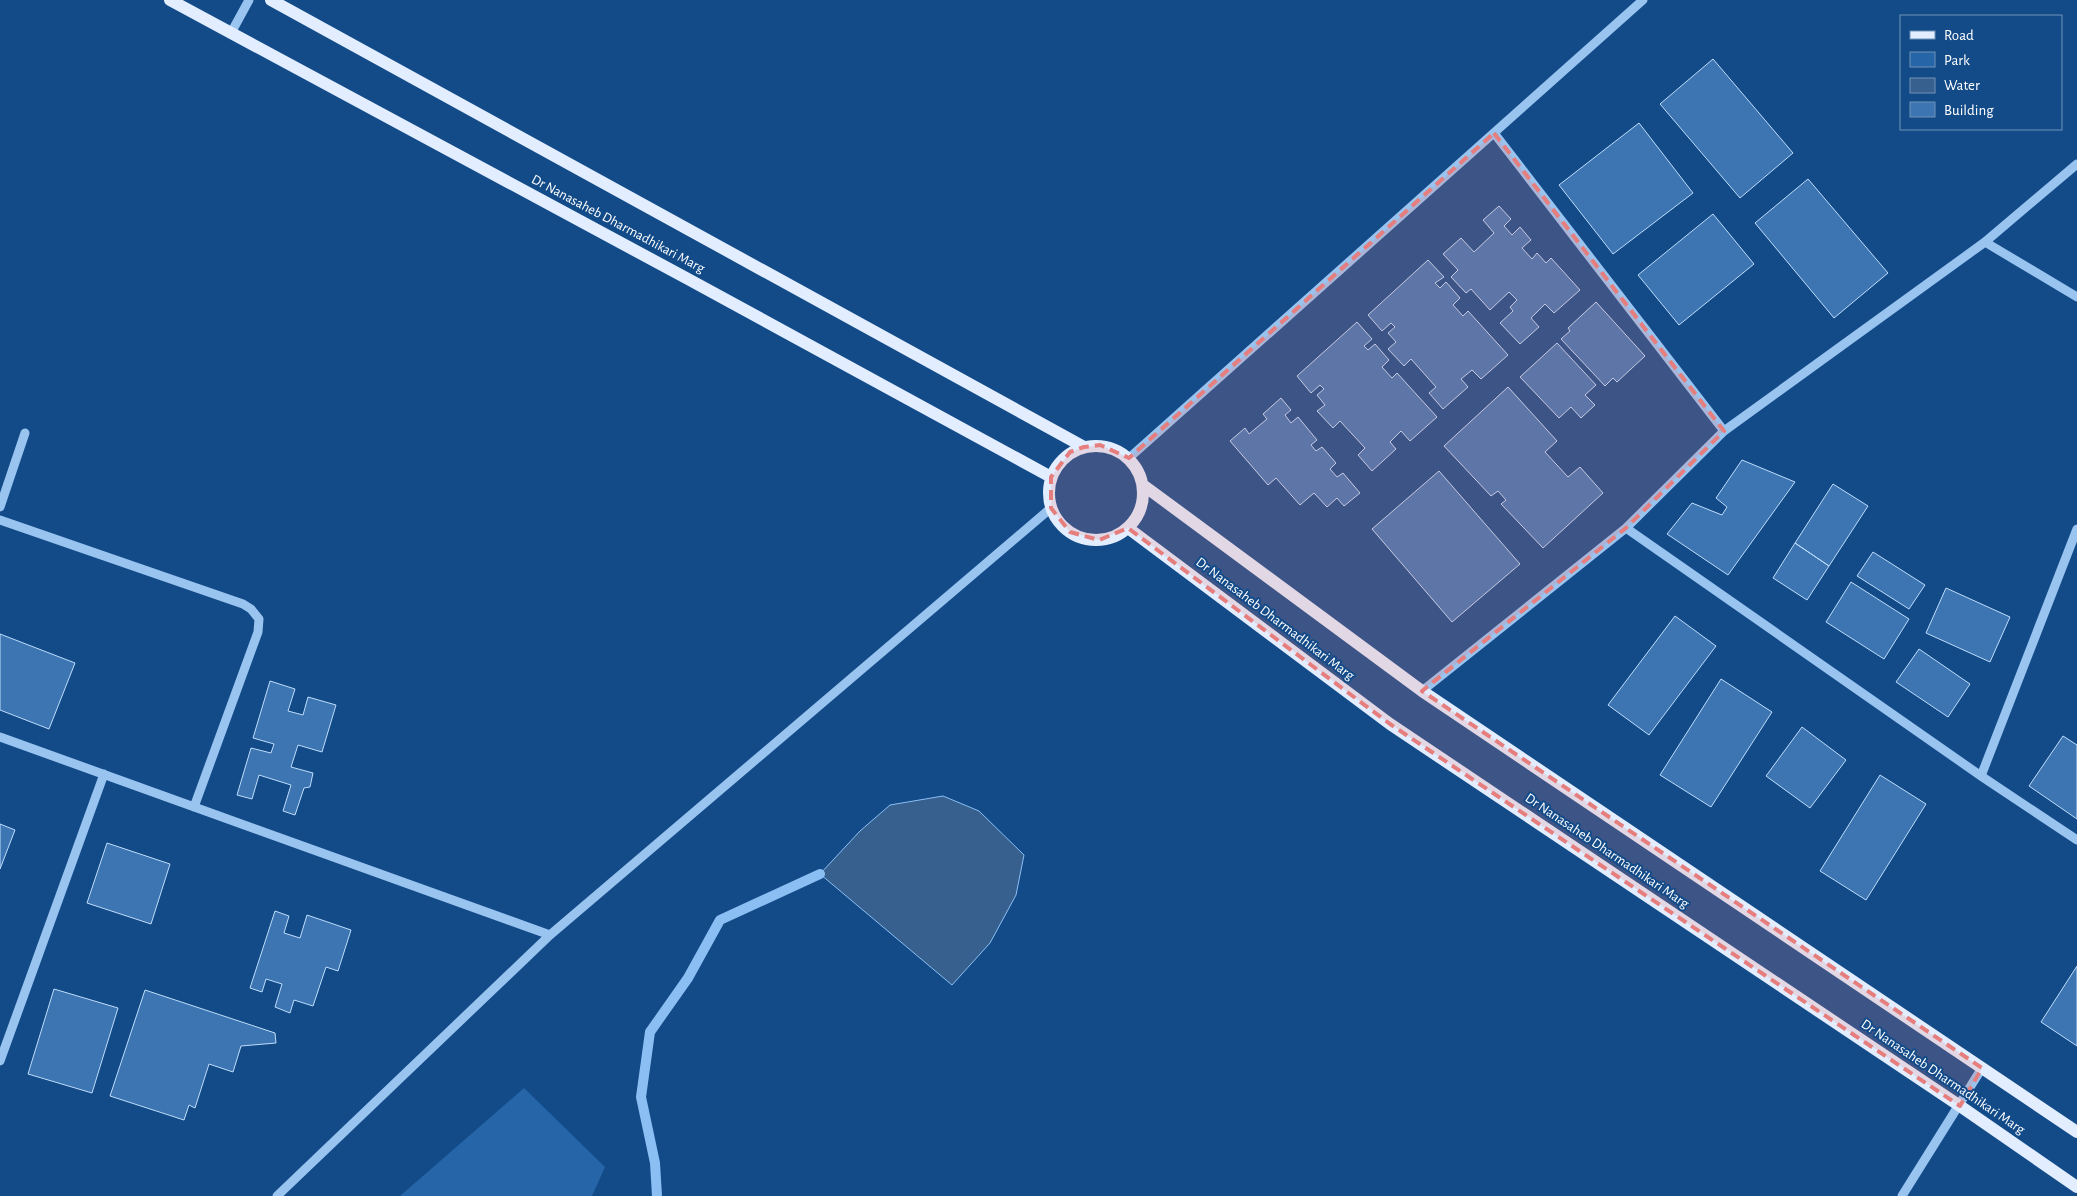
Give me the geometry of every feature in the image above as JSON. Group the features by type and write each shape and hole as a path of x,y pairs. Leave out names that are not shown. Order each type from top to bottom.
{"main road":[{"name":"Dr Nanasaheb Dharmadhikari Marg","path":"170,0 1051,477"},
{"name":"Dr Nanasaheb Dharmadhikari Marg","path":"272,0 1084,447"},
{"path":"1100,445 1116,449 1128,458 1138,470 1143,485 1143,501 1137,516 1128,528 1114,536 1099,540 1084,538 1070,532 1058,522 1051,508 1048,492 1051,477 1058,463 1070,452 1084,447 1100,445"},
{"name":"Dr Nanasaheb Dharmadhikari Marg","path":"1143,485 1422,691 2077,1132"},
{"name":"Dr Nanasaheb Dharmadhikari Marg","path":"1128,528 1390,724 1960,1106 2077,1187"}],"street":[{"path":"232,33 249,0"},
{"path":"1128,458 1643,0"},
{"path":"1494,133 1724,431"},
{"path":"1422,691 1626,528 1724,431 1985,242 2077,164"},
{"path":"1985,242 2077,297"},
{"path":"0,507 25,433"},
{"path":"277,1196 550,935 1051,508"},
{"path":"0,520 243,604 251,608 259,619 258,632 194,807"},
{"path":"1626,528 1981,776 2077,840"},
{"path":"1981,776 2077,529"},
{"path":"0,737 550,935"},
{"path":"0,1061 104,774"},
{"path":"1902,1196 1982,1068"}],"highlighted area":[{"path":"1494,133 1724,431 1626,528 1422,691 1982,1068 1960,1106 1390,724 1128,528 1099,540 1070,532 1051,508 1051,477 1070,452 1084,447 1100,445 1129,458"}],"green space":[{"path":"524,1088 605,1167 592,1196 400,1196"}],"water":[{"path":"943,796 979,811 1024,855 1016,895 990,943 952,985 820,874 860,831 890,805"}],"building":[{"path":"1713,59 1793,153 1740,198 1660,104"},
{"path":"1639,123 1693,193 1613,254 1559,185"},
{"path":"1808,179 1888,273 1834,318 1755,223"},
{"path":"1499,206 1511,219 1504,226 1512,235 1520,227 1531,240 1522,248 1532,259 1537,253 1546,263 1551,258 1580,290 1554,313 1545,304 1531,318 1539,327 1520,344 1500,323 1513,311 1510,307 1517,300 1509,292 1490,310 1471,289 1466,293 1451,277 1458,270 1443,254 1461,238 1474,252 1494,233 1483,220"},
{"path":"1713,214 1754,264 1679,325 1638,275"},
{"path":"1428,260 1444,277 1435,283 1440,288 1446,282 1460,298 1453,305 1463,316 1468,311 1508,355 1481,379 1472,370 1461,379 1468,387 1443,409 1429,393 1436,387 1411,359 1404,366 1388,349 1396,342 1388,333 1395,327 1391,323 1382,331 1368,315"},
{"path":"1596,302 1645,356 1617,382 1613,378 1605,386 1561,339 1570,331 1568,328"},
{"path":"1357,322 1372,339 1364,346 1368,350 1375,344 1389,360 1382,367 1392,378 1397,373 1437,417 1410,441 1401,431 1390,442 1396,449 1372,471 1358,455 1365,448 1340,421 1333,428 1317,411 1325,405 1317,395 1324,389 1320,385 1311,393 1297,376"},
{"path":"1557,343 1596,385 1585,395 1595,405 1581,418 1571,407 1559,418 1520,377"},
{"path":"1508,387 1557,441 1545,452 1568,477 1580,467 1603,493 1543,548 1501,504 1506,500 1498,491 1491,496 1444,446"},
{"path":"1281,398 1291,410 1285,415 1291,423 1298,417 1317,440 1311,445 1316,451 1322,447 1336,463 1330,469 1337,477 1343,473 1360,493 1344,506 1337,498 1327,507 1314,493 1300,505 1276,478 1268,485 1230,441 1245,428 1249,434 1267,419 1263,414"},
{"path":"1742,460 1795,482 1728,575 1667,534 1692,503 1722,515 1727,507 1716,498"},
{"path":"1439,471 1520,564 1452,622 1372,529"},
{"path":"1833,484 1868,506 1829,566 1795,543"},
{"path":"1795,543 1829,566 1807,600 1773,578"},
{"path":"1873,552 1925,585 1909,609 1857,576"},
{"path":"1851,582 1909,619 1884,659 1826,622"},
{"path":"1946,588 2010,617 1990,662 1926,633"},
{"path":"1675,616 1716,646 1649,735 1608,705"},
{"path":"0,634 75,663 49,729 0,710"},
{"path":"1919,649 1970,684 1948,717 1896,682"},
{"path":"1721,679 1772,712 1711,807 1660,775"},
{"path":"270,681 295,689 288,711 303,715 308,697 336,705 322,752 298,745 291,767 313,773 310,787 304,788 295,815 283,811 291,785 259,775 252,799 237,795 251,748 271,753 274,744 253,738"},
{"path":"1802,727 1846,760 1810,808 1766,776"},
{"path":"2063,736 2077,745 2077,819 2029,786"},
{"path":"1880,775 1926,804 1866,900 1820,871"},
{"path":"0,824 15,830 0,869"},
{"path":"107,843 170,864 151,924 87,903"},
{"path":"275,911 289,916 284,933 300,938 307,915 351,930 338,971 326,967 313,1006 294,1000 290,1013 275,1007 282,984 266,979 262,992 250,988"},
{"path":"2077,966 2077,1046 2041,1022"},
{"path":"54,989 118,1008 92,1093 28,1074"},
{"path":"145,990 275,1033 276,1043 241,1046 233,1072 209,1064 195,1108 189,1105 184,1120 110,1096"}],"waterway":[{"path":"657,1196 655,1163 641,1097 650,1032 688,978 720,920 820,874"}]}
